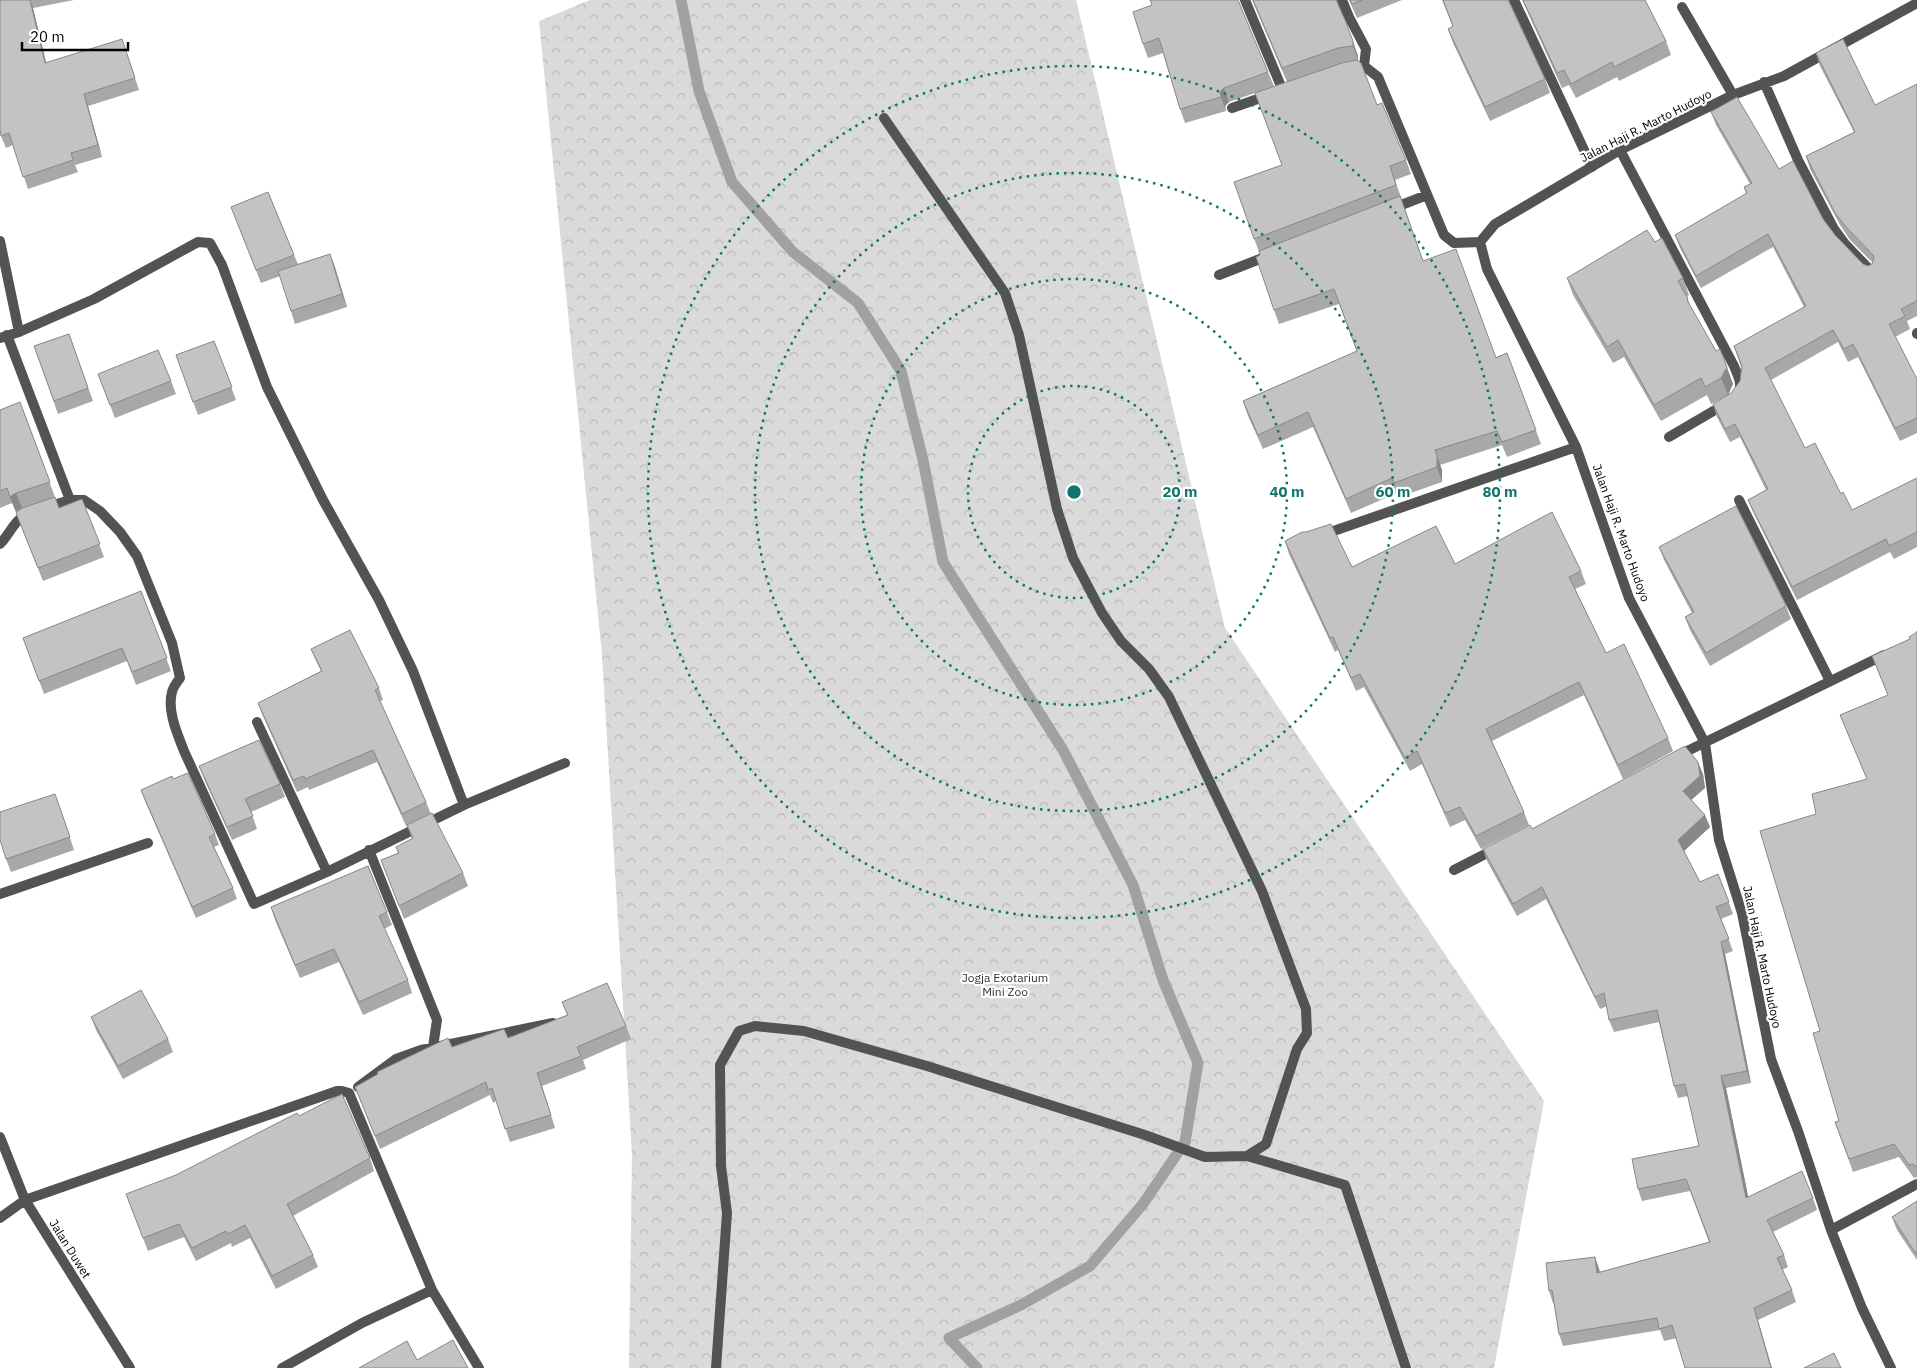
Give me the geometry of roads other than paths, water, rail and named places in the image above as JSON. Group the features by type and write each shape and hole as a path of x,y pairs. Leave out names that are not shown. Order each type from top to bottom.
{"street":[{"path":"1232,108 1287,89 1245,0"},
{"path":"1342,0 1366,49 1364,66"},
{"path":"1514,0 1592,167"},
{"name":"Jalan Haji R. Marto Hudoyo","path":"1891,1368 1862,1308 1831,1230 1798,1130 1771,1059 1742,913 1719,840 1705,742 1629,598 1576,447 1487,269 1480,242 1495,224 1620,150 1733,95 1784,76 1917,3"},
{"path":"1682,7 1733,95"},
{"path":"1336,72 1364,66"},
{"path":"1364,66 1378,77 1444,235 1454,243 1480,242"},
{"path":"1764,82 1798,160 1834,229 1845,244 1872,272"},
{"path":"884,118 1005,293 1018,335 1057,509 1073,558 1102,613 1121,640 1149,669 1169,697 1262,891 1306,1009 1307,1034 1298,1049 1266,1144 1247,1156"},
{"path":"1620,150 1730,357 1740,380 1741,388 1732,400 1669,437"},
{"path":"1382,212 1427,195"},
{"path":"0,241 19,332"},
{"path":"70,500 4,337 94,299 198,242 210,243 222,265 267,387 323,500 379,600 413,671 464,805"},
{"path":"1219,275 1282,250"},
{"path":"1309,539 1576,447"},
{"path":"0,544 16,521 24,515 70,500 84,500 100,511 120,532 137,556 172,643 180,678 172,690 171,703 174,725 254,904 327,872 464,805 565,763"},
{"path":"1738,500 1830,681"},
{"path":"1669,760 1894,650"},
{"path":"256,722 327,872"},
{"path":"0,894 148,843"},
{"path":"1454,870 1505,844"},
{"path":"369,850 437,1020 433,1047"},
{"path":"349,1093 396,1059 433,1047 560,1022"},
{"path":"716,1368 726,1213 721,1166 720,1065 739,1030 755,1026 804,1031 927,1066 1145,1135 1205,1157 1247,1156 1345,1185 1406,1368"},
{"path":"0,1218 25,1200 336,1091 349,1093"},
{"path":"349,1093 432,1290 479,1368"},
{"name":"Jalan Duwet","path":"0,1137 25,1200 130,1368"},
{"path":"1831,1230 1917,1184"},
{"path":"282,1368 362,1323 432,1290"}],"waterway":[{"path":"681,0 699,91 732,182 793,252 858,303 901,371 923,460 943,562 1063,750 1133,885 1163,980 1198,1063 1185,1142 1143,1204 1090,1266 1021,1305 949,1338 977,1368"}],"park label":[{"name":"Jogja Exotarium Mini Zoo","path":"1005,985"}]}
